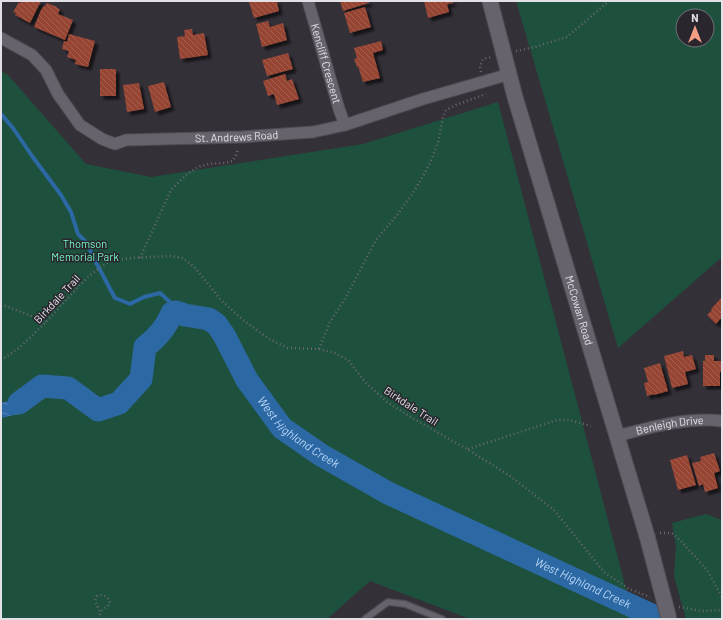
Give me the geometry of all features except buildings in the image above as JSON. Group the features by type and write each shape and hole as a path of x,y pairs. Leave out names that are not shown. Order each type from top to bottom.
{"main road":[{"name":"McCowan Road","path":"490,1 516,97 647,536 669,619"}],"street":[{"name":"Kencliff Crescent","path":"308,1 345,125"},
{"name":"St. Andrews Road","path":"1,38 32,55 46,70 58,94 80,125 102,139 115,144 126,140 241,138 313,132 345,125 423,99 510,74"},
{"name":"Benleigh Drive","path":"617,436 658,425 682,421 722,421"}],"lane":[{"path":"365,619 388,602 405,604 442,619"}],"path":[{"path":"520,50 567,37 609,1"},
{"path":"480,66 483,59 491,57"},
{"path":"319,349 330,322 346,297 376,240 413,193 426,171 438,143 443,117 446,110 486,94"},
{"path":"140,258 171,190 187,174 198,167 233,161 237,154 239,145"},
{"name":"Birkdale Trail","path":"1,360 19,348 46,322 80,284 110,261 170,256 182,258 196,269 221,300 243,320 269,339 288,348 319,349 336,353 348,360 365,382 387,402 510,476 554,510 604,572 628,589 657,600"},
{"path":"1,304 46,322"},
{"path":"467,449 557,420 570,420 591,426"},
{"path":"670,533 681,541 705,567 722,597"},
{"path":"100,612 110,603 106,596 97,596 95,601 100,612 100,619"},
{"path":"679,607 702,611 722,610"}],"green space":[{"path":"516,1 722,1 722,257 618,348"},
{"name":"Thomson Memorial Park","path":"1,71 8,75 86,164 151,177 363,144 498,102 634,619 470,619 370,581 327,619 1,619"},
{"path":"706,514 722,520 722,619 686,619 674,576 676,546 672,523"}],"water":[{"path":"19,398 19,414 1,418 1,403"}],"waterway":[{"path":"1,114 13,128 61,195 71,212 78,234 88,244 92,255 115,298 130,304 144,297 160,293 170,302 176,312"},
{"name":"West Highland Creek","path":"19,403 42,386 68,388 98,410 119,403 141,379 145,347 161,332 172,313 176,312 209,319 217,325 224,335 247,380 282,428 321,455 388,493 660,619"}]}
